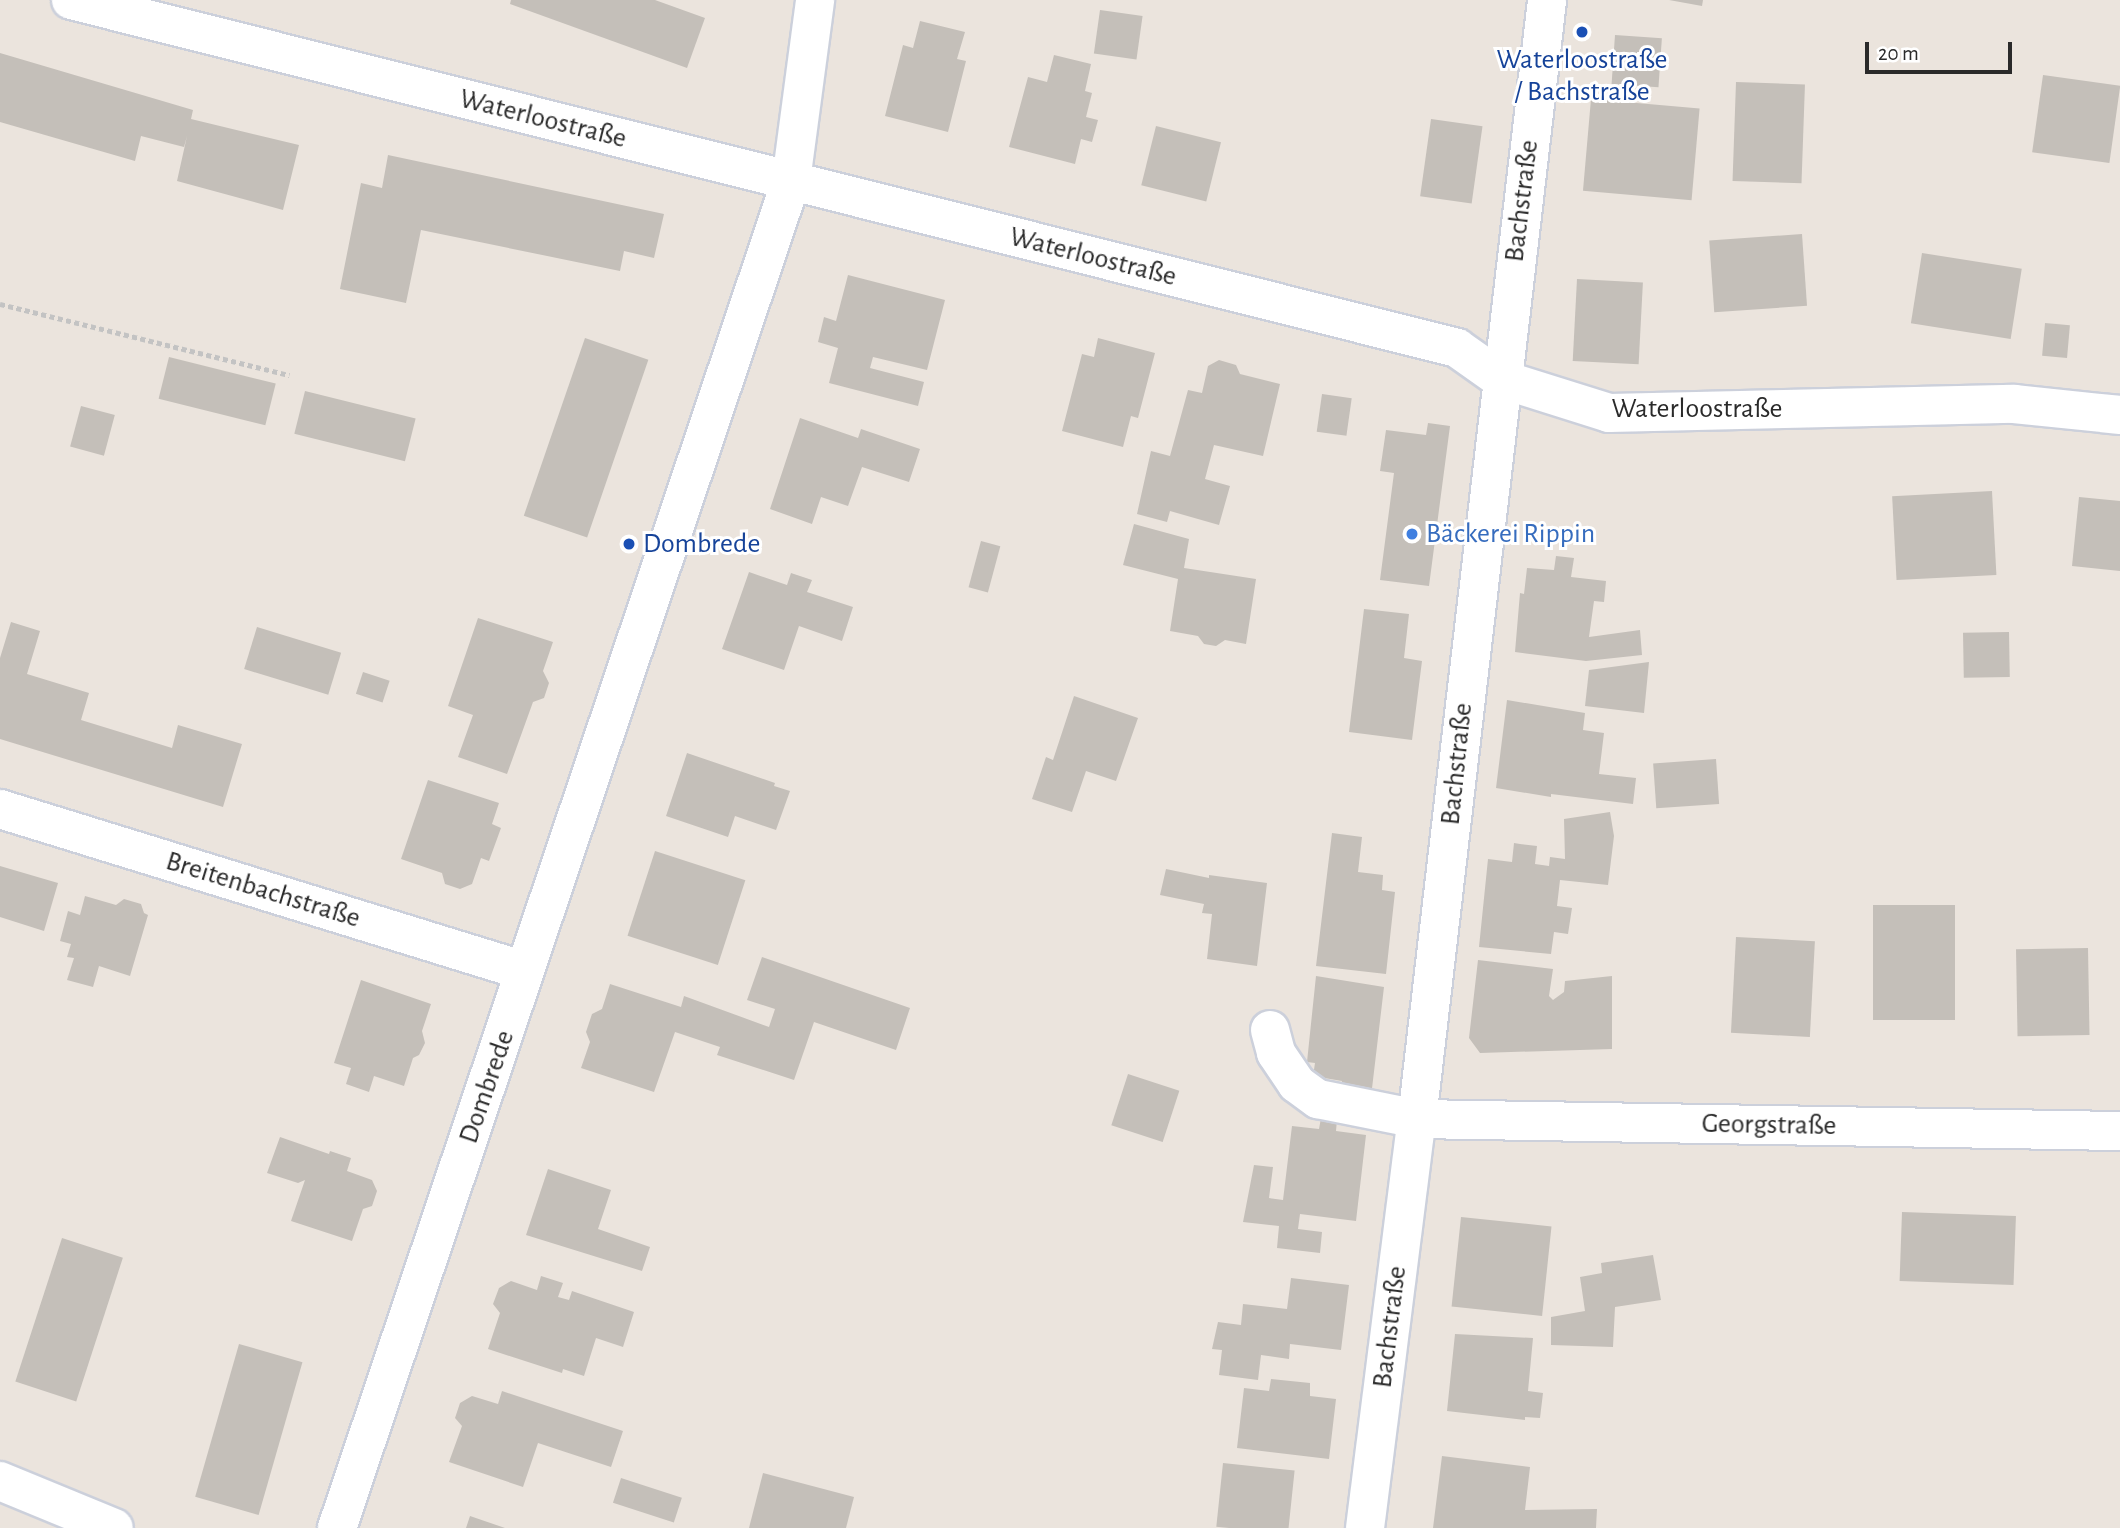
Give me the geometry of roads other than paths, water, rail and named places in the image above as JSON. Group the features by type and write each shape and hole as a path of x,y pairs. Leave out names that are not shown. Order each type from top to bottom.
{"street":[{"name":"Waterloostraße","path":"71,0 1457,348 1501,379 1609,413 2014,404 2120,415"},
{"name":"Dombrede","path":"337,1528 791,181 814,0"},
{"name":"Bachstraße","path":"1365,1528 1417,1119 1547,0"},
{"name":"Breitenbachstraße","path":"0,809 526,971"},
{"name":"Georgstraße","path":"1270,1030 1276,1053 1297,1084 1318,1100 1417,1119 2120,1130"},
{"path":"0,1482 114,1528"}],"place":[{"name":"Waterloostraße / Bachstraße","path":"1582,32"},
{"name":"Bäckerei Rippin","path":"1412,534"},
{"name":"Dombrede","path":"629,544"}]}
